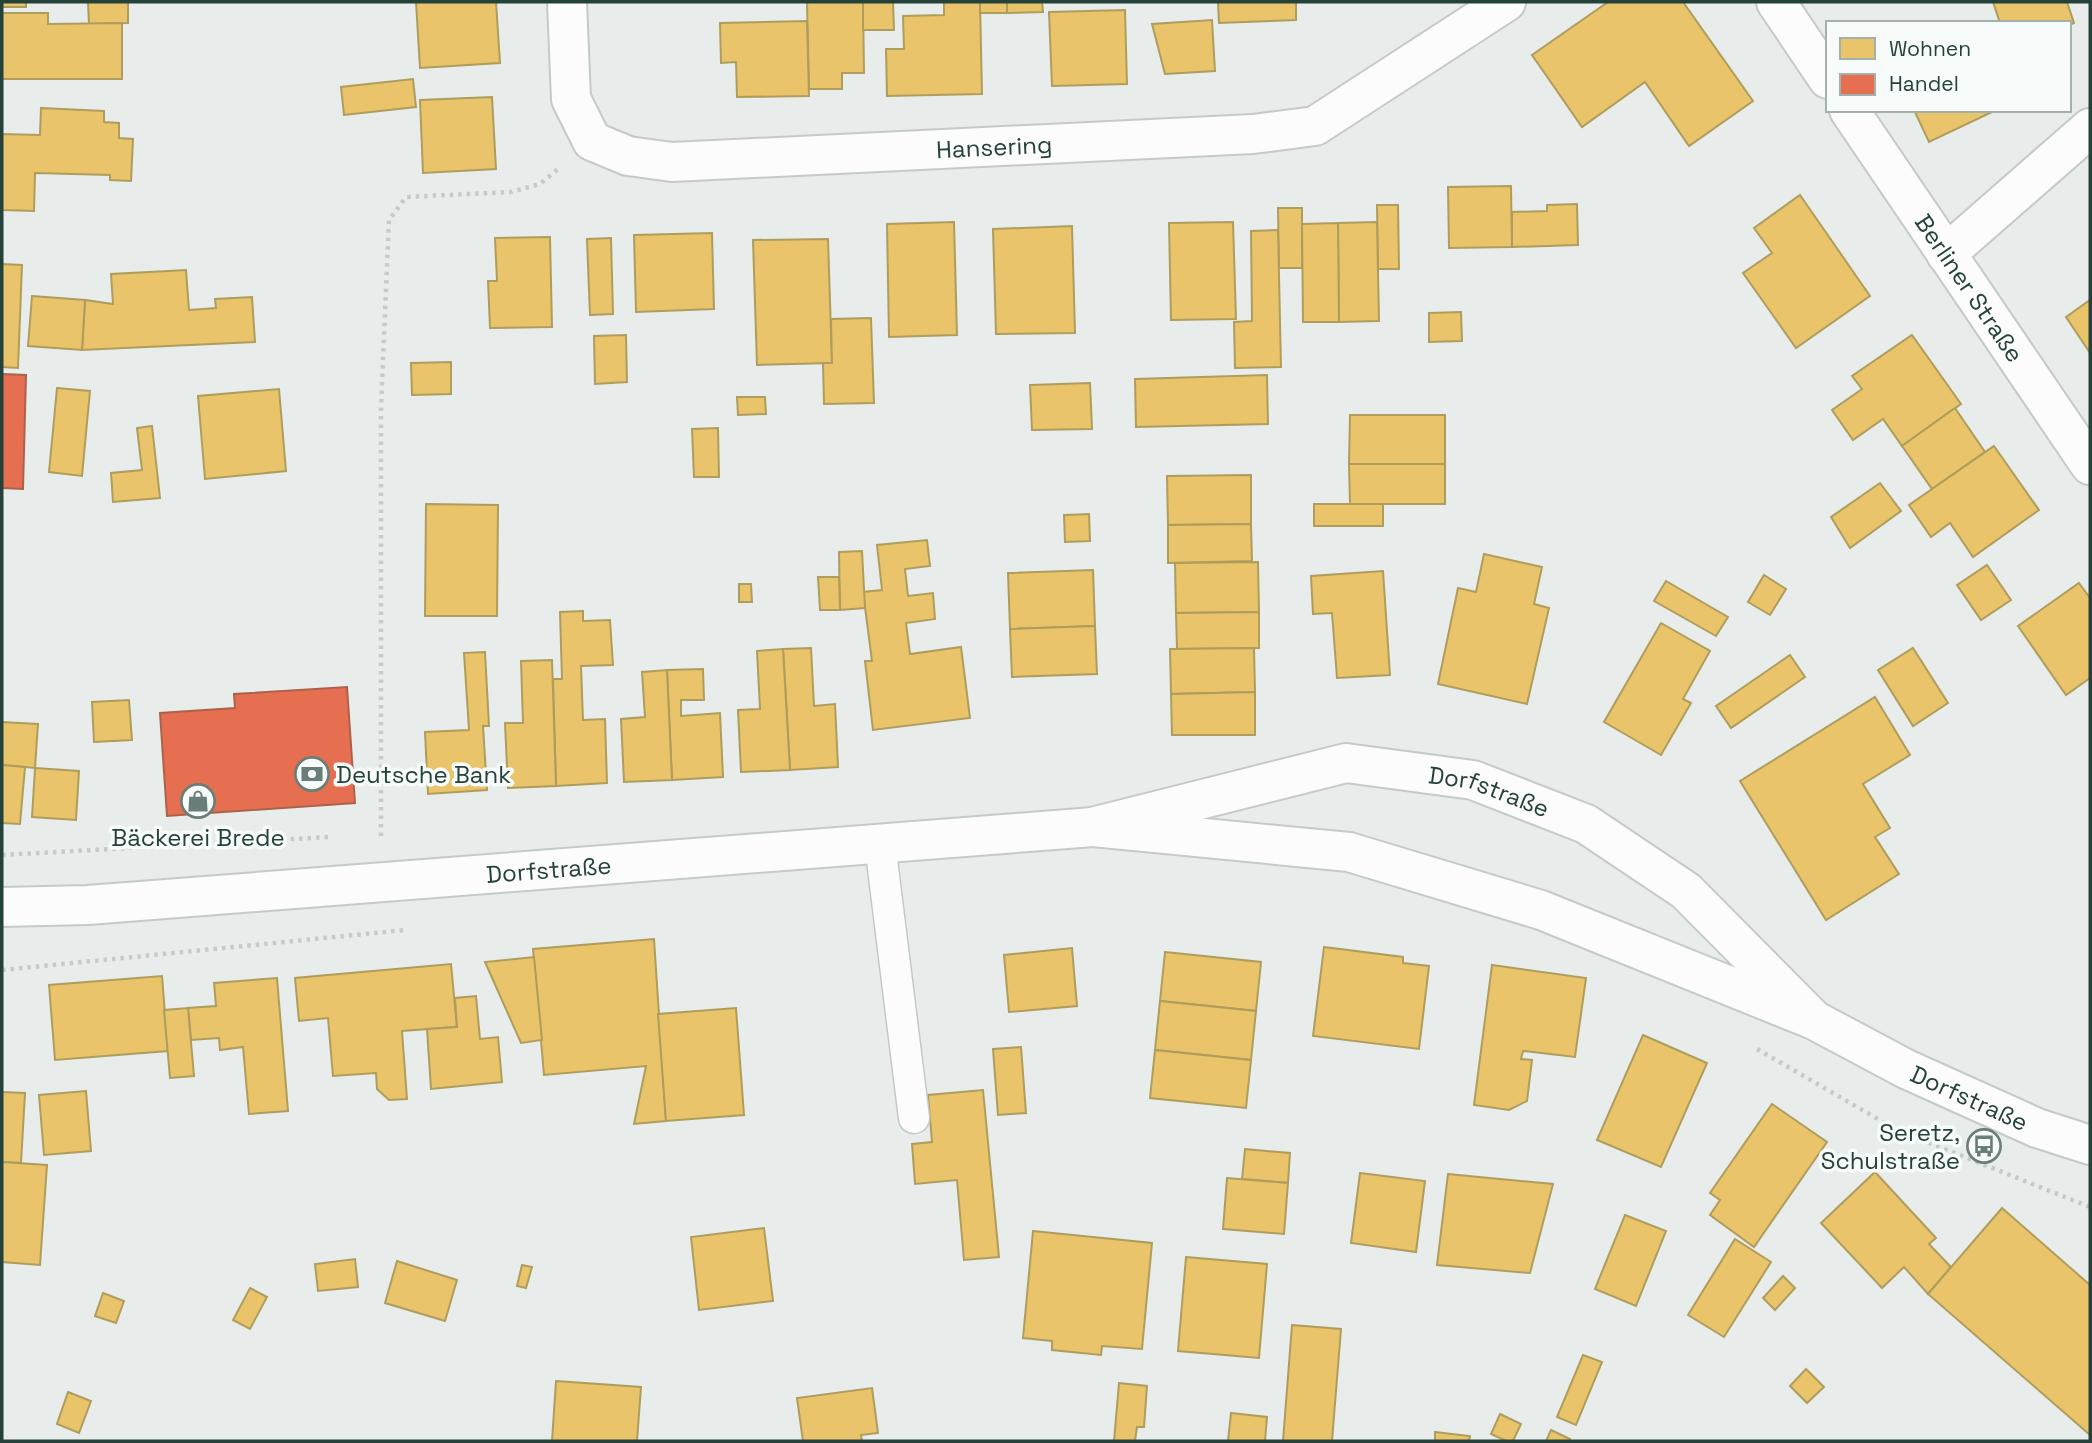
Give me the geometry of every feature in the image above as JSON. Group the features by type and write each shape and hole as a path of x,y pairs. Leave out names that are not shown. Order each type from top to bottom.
{"street":[{"path":"567,2 571,99 592,141"},
{"name":"Hansering","path":"592,141 628,156 672,162 1253,135 1315,126 1506,2"},
{"path":"1776,2 1826,76"},
{"name":"Berliner Straße","path":"1850,112 2090,465"},
{"path":"1946,254 2090,128"},
{"name":"Dorfstraße","path":"2,907 88,905 1093,827 1346,763 1473,780 1586,824 1686,891 1814,1020"},
{"name":"Dorfstraße","path":"1093,827 1349,852 1541,910 1814,1020 1917,1075 2038,1128 2090,1144"}],"lane":[{"path":"880,844 914,1118"}],"path":[{"path":"379,883 382,834 381,407 389,220 406,197 511,192 540,184 592,141"},
{"path":"2,970 406,930"},
{"path":"1746,1043 1897,1130 2090,1208"}],"building: Wohnen":[{"path":"2,2 26,2 26,7 2,7"},
{"path":"88,2 128,2 128,23 89,24"},
{"path":"416,2 496,2 500,63 420,68"},
{"path":"807,2 863,2 864,73 842,73 842,89 809,89"},
{"path":"863,2 893,2 894,30 863,30"},
{"path":"944,2 980,2 982,94 887,96 886,49 904,49 903,16 944,15"},
{"path":"980,2 1007,2 1007,13 980,13"},
{"path":"1007,2 1042,2 1043,12 1007,13"},
{"path":"1218,2 1296,2 1296,20 1219,23"},
{"path":"1608,2 1683,2 1753,101 1689,146 1645,82 1582,127 1532,55"},
{"path":"1993,2 2067,2 2074,23 2071,24 2071,21 1999,21"},
{"path":"1125,10 1127,84 1052,86 1049,12"},
{"path":"2,13 48,13 48,24 122,23 122,79 2,79"},
{"path":"1212,20 1215,71 1165,74 1152,24"},
{"path":"807,21 809,96 737,97 736,62 721,63 720,23"},
{"path":"413,79 416,107 344,115 341,87"},
{"path":"492,97 496,169 423,173 420,100"},
{"path":"41,108 104,111 104,122 119,123 119,138 133,139 131,181 110,180 110,175 35,173 34,211 2,210 2,134 40,135"},
{"path":"1915,112 1992,112 1929,142"},
{"path":"1511,186 1512,247 1449,248 1448,187"},
{"path":"1800,195 1870,296 1796,348 1743,273 1772,253 1754,228"},
{"path":"1577,204 1578,245 1512,247 1512,212 1547,211 1547,205"},
{"path":"1377,205 1398,205 1399,269 1378,269"},
{"path":"1278,208 1302,208 1302,268 1279,268"},
{"path":"954,222 957,335 889,337 887,224"},
{"path":"1233,222 1236,319 1171,320 1169,223"},
{"path":"1377,222 1379,321 1339,322 1338,223"},
{"path":"1338,223 1339,322 1303,322 1302,224"},
{"path":"1072,226 1075,333 996,334 993,229"},
{"path":"1278,230 1281,367 1235,368 1234,322 1252,321 1251,231"},
{"path":"712,233 714,309 636,312 634,235"},
{"path":"550,237 552,327 490,328 488,281 497,281 495,238"},
{"path":"611,238 613,314 590,315 587,239"},
{"path":"828,239 832,363 757,365 753,240"},
{"path":"2,264 22,265 18,368 2,367"},
{"path":"186,270 189,310 216,308 215,299 252,297 255,342 82,350 85,300 113,304 111,274"},
{"path":"32,296 85,300 82,350 28,346"},
{"path":"2090,300 2090,353 2066,317"},
{"path":"1461,312 1462,341 1429,342 1429,313"},
{"path":"871,318 874,403 824,404 823,363 832,363 831,319"},
{"path":"626,335 627,382 595,384 594,336"},
{"path":"1912,335 1961,404 1902,446 1883,419 1853,440 1832,410 1862,389 1852,376"},
{"path":"451,362 451,394 412,395 411,363"},
{"path":"1267,375 1268,424 1136,427 1135,379"},
{"path":"1090,383 1092,429 1032,430 1030,385"},
{"path":"57,388 90,391 82,476 49,472"},
{"path":"279,389 286,471 205,479 198,396"},
{"path":"737,397 765,397 766,414 738,415"},
{"path":"1955,408 1985,452 1932,489 1902,446"},
{"path":"1350,415 1445,415 1445,464 1349,464"},
{"path":"152,426 160,498 113,502 111,473 142,470 137,428"},
{"path":"718,428 719,477 694,477 692,429"},
{"path":"1994,446 2039,510 1973,557 1950,523 1931,537 1909,505"},
{"path":"1349,464 1445,464 1445,504 1350,504"},
{"path":"1251,475 1251,524 1168,525 1167,476"},
{"path":"1880,483 1901,511 1850,548 1831,517"},
{"path":"426,504 498,505 497,616 425,616"},
{"path":"1314,504 1383,504 1383,526 1314,526"},
{"path":"1089,514 1090,541 1065,542 1064,515"},
{"path":"1251,524 1252,561 1168,563 1168,525"},
{"path":"927,540 930,566 905,569 908,596 933,593 935,619 906,623 910,654 961,647 970,718 873,730 865,661 872,661 863,592 882,590 877,545"},
{"path":"862,551 865,608 840,610 839,552"},
{"path":"1484,554 1542,567 1534,604 1549,608 1527,704 1438,684 1458,588 1476,592"},
{"path":"1258,562 1259,612 1176,613 1175,563"},
{"path":"1987,565 2011,600 1981,620 1957,585"},
{"path":"1093,570 1095,626 1010,629 1008,573"},
{"path":"1383,571 1390,675 1337,678 1332,613 1313,614 1311,576"},
{"path":"1764,575 1786,589 1770,615 1748,602"},
{"path":"818,577 839,577 840,610 820,610"},
{"path":"1666,581 1728,617 1716,636 1654,601"},
{"path":"2079,583 2090,598 2090,678 2066,695 2018,626"},
{"path":"739,584 751,584 752,602 739,602"},
{"path":"583,611 583,621 610,620 613,665 581,666 583,720 605,719 607,783 556,786 553,679 562,679 560,612"},
{"path":"1259,612 1259,648 1177,649 1176,613"},
{"path":"1661,623 1710,651 1683,699 1691,703 1661,755 1604,722"},
{"path":"1095,626 1097,674 1012,677 1010,629"},
{"path":"811,648 814,706 835,704 838,767 790,770 783,649"},
{"path":"1254,648 1255,692 1171,694 1170,649"},
{"path":"1913,648 1948,703 1913,726 1878,670"},
{"path":"783,649 790,770 741,772 738,710 760,709 757,651"},
{"path":"485,652 489,726 483,726 487,790 428,794 425,732 469,730 464,653"},
{"path":"1790,655 1805,677 1731,728 1716,706"},
{"path":"552,660 556,786 508,788 505,723 523,723 521,661"},
{"path":"703,669 704,700 681,700 681,716 720,713 723,777 672,780 667,670"},
{"path":"667,670 672,780 624,782 621,719 645,717 642,672"},
{"path":"1255,692 1255,735 1172,735 1171,694"},
{"path":"1875,697 1910,755 1863,784 1890,828 1875,837 1899,874 1826,920 1740,781"},
{"path":"129,700 132,740 94,742 92,702"},
{"path":"2,722 38,724 35,768 2,765"},
{"path":"2,765 25,767 20,824 2,823"},
{"path":"35,768 79,771 76,820 32,817"},
{"path":"654,939 666,1121 634,1124 646,1066 544,1075 533,949"},
{"path":"1324,947 1403,957 1403,963 1429,966 1419,1049 1313,1036"},
{"path":"1072,948 1077,1006 1009,1012 1004,955"},
{"path":"1165,952 1261,962 1256,1011 1160,1001"},
{"path":"534,957 542,1040 521,1043 485,962"},
{"path":"451,964 457,1027 402,1031 407,1099 389,1100 377,1089 376,1073 333,1076 328,1018 299,1021 295,978"},
{"path":"1492,965 1586,978 1575,1057 1523,1051 1521,1059 1532,1060 1527,1101 1509,1110 1474,1105"},
{"path":"162,976 168,1051 55,1060 49,985"},
{"path":"277,978 288,1111 249,1114 243,1047 220,1050 219,1038 191,1040 188,1008 216,1006 214,983"},
{"path":"476,996 480,1039 498,1037 502,1082 431,1089 427,1029 457,1027 455,998"},
{"path":"1160,1001 1256,1011 1251,1060 1155,1050"},
{"path":"188,1008 194,1076 170,1078 164,1010"},
{"path":"736,1008 744,1115 666,1121 658,1014"},
{"path":"1643,1035 1707,1063 1661,1167 1597,1140"},
{"path":"1021,1047 1026,1113 998,1115 993,1049"},
{"path":"1155,1050 1251,1060 1246,1108 1150,1098"},
{"path":"983,1090 999,1257 964,1260 957,1180 915,1184 912,1144 932,1142 928,1095"},
{"path":"86,1091 91,1151 44,1155 39,1095"},
{"path":"2,1092 25,1093 21,1163 2,1162"},
{"path":"1772,1104 1827,1142 1754,1247 1710,1215 1720,1200 1710,1193"},
{"path":"1245,1149 1290,1153 1288,1183 1242,1179"},
{"path":"2,1162 47,1165 40,1265 2,1262"},
{"path":"1875,1172 1936,1238 1929,1244 1951,1267 1928,1294 1904,1267 1882,1288 1821,1223"},
{"path":"1360,1173 1425,1181 1416,1252 1351,1243"},
{"path":"1448,1174 1553,1184 1530,1273 1437,1265"},
{"path":"1227,1178 1288,1183 1284,1234 1223,1229"},
{"path":"2002,1208 2090,1285 2090,1435 1928,1294"},
{"path":"1625,1215 1666,1231 1636,1306 1595,1289"},
{"path":"764,1228 773,1301 699,1310 691,1237"},
{"path":"1033,1231 1152,1243 1142,1349 1102,1346 1101,1355 1052,1350 1052,1341 1023,1338"},
{"path":"1735,1239 1771,1262 1724,1337 1688,1315"},
{"path":"1186,1257 1267,1264 1259,1358 1178,1351"},
{"path":"355,1259 358,1287 318,1291 315,1264"},
{"path":"397,1261 457,1280 445,1321 385,1303"},
{"path":"522,1265 532,1267 526,1288 517,1286"},
{"path":"1783,1276 1795,1288 1775,1310 1763,1298"},
{"path":"250,1288 267,1297 250,1329 233,1320"},
{"path":"103,1293 124,1301 116,1323 95,1316"},
{"path":"1292,1325 1341,1329 1332,1441 1283,1441"},
{"path":"1583,1355 1602,1362 1576,1425 1557,1417"},
{"path":"1806,1369 1824,1387 1807,1403 1790,1386"},
{"path":"556,1381 641,1387 637,1441 552,1441"},
{"path":"1119,1383 1147,1386 1144,1427 1137,1427 1135,1441 1114,1441"},
{"path":"872,1388 878,1433 861,1435 862,1441 803,1441 797,1398"},
{"path":"68,1392 91,1401 79,1433 57,1424"},
{"path":"1231,1413 1267,1417 1265,1441 1228,1441"},
{"path":"1500,1414 1521,1424 1513,1441 1506,1441 1491,1434"},
{"path":"1551,1430 1570,1439 1569,1441 1546,1441"},
{"path":"1435,1432 1470,1436 1469,1441 1435,1441"}],"building: Handel":[{"path":"2,374 26,375 23,489 2,488"},
{"path":"347,687 355,803 167,816 160,713 235,708 234,694"}],"place":[{"name":"Deutsche Bank","path":"312,774"},
{"name":"Bäckerei Brede","path":"198,801"},
{"name":"Seretz, Schulstraße","path":"1984,1146"}]}
